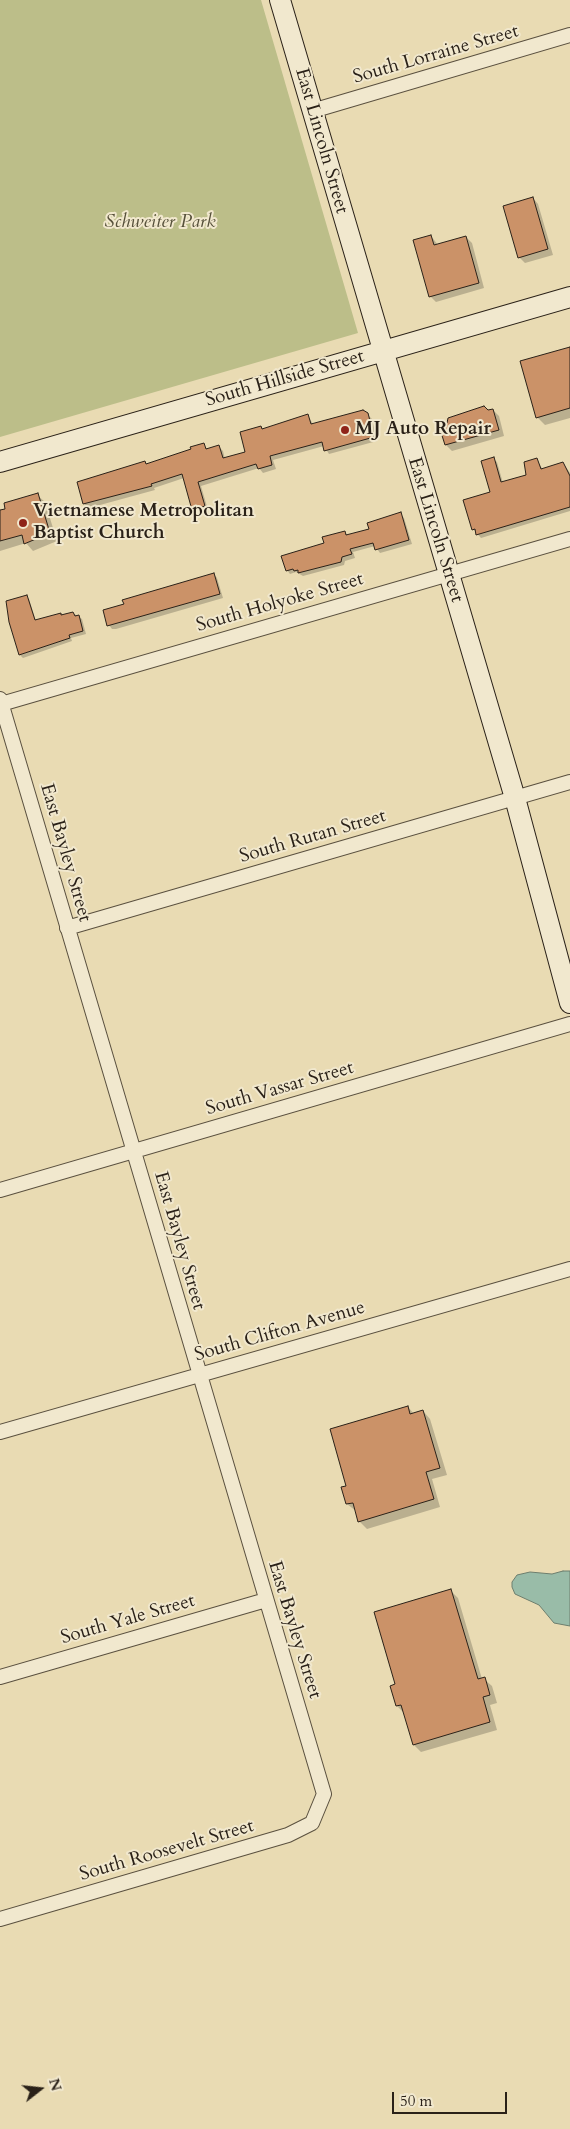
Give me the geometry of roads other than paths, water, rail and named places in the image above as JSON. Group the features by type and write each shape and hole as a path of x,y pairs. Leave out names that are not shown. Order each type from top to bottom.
{"street":[{"name":"East Lincoln Street","path":"280,0 515,798 570,1003"},
{"name":"South Lorraine Street","path":"312,111 570,35"},
{"name":"South Hillside Street","path":"0,462 570,297"},
{"name":"South Holyoke Street","path":"1,701 570,539"},
{"name":"East Bayley Street","path":"1,701 324,1794"},
{"name":"South Rutan Street","path":"67,928 570,782"},
{"name":"South Vassar Street","path":"0,1190 570,1024"},
{"name":"South Clifton Avenue","path":"0,1432 570,1269"},
{"name":"South Yale Street","path":"0,1677 266,1600"},
{"name":"South Roosevelt Street","path":"0,1919 288,1835 312,1823 324,1794"}],"place":[{"name":"MJ Auto Repair","path":"345,430"},
{"name":"Vietnamese Metropolitan Baptist Church","path":"23,523"}],"park label":[{"name":"Schweiter Park","path":"160,223"}]}
